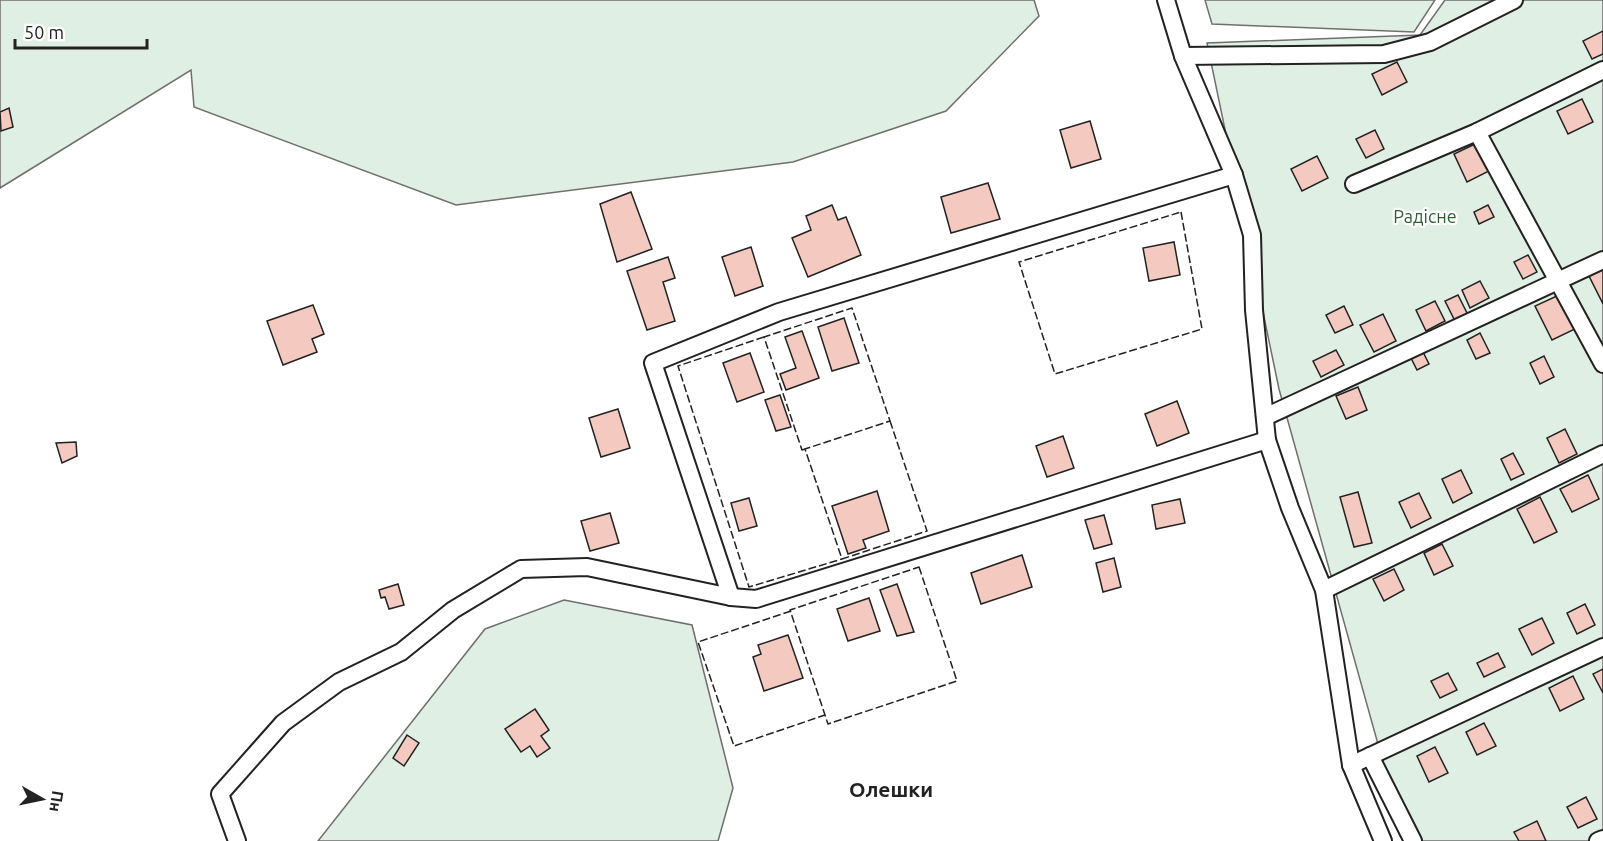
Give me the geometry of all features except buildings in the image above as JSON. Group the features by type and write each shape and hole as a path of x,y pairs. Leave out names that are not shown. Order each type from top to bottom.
{"street":[{"path":"1166,0 1183,56 1234,175 1252,235 1254,310 1267,440 1290,508 1324,590 1351,765 1383,841"},
{"path":"1183,56 1384,54 1430,42 1514,0"},
{"path":"1354,184 1477,132 1603,70"},
{"path":"1477,132 1603,364"},
{"path":"731,597 653,363 779,312 1234,175"},
{"path":"1265,417 1603,260"},
{"path":"237,841 220,794 283,723 339,682 401,652 453,610 521,569 587,567 731,597 756,599 1267,440"},
{"path":"1324,590 1603,454"},
{"path":"1351,765 1603,647"},
{"path":"1370,756 1413,841"},
{"path":"1598,841 1603,839"}],"green space":[{"path":"0,0 1034,0 1039,16 946,111 793,162 456,205 194,107 191,70 0,188"},
{"path":"1205,0 1435,0 1414,32 1212,24"},
{"name":"Радісне","path":"1445,0 1603,0 1603,841 1405,841 1279,389 1207,43 1420,35"},
{"path":"564,600 692,625 733,788 718,841 318,841 485,629"}],"fence":[{"path":"1181,212 1202,329 1055,374 1019,262 1181,212"},
{"path":"805,449 802,450 764,337 852,308 890,421"},
{"path":"764,337 678,366 749,587 842,559"},
{"path":"890,421 927,531 842,559 805,449 890,421"},
{"path":"919,567 957,681 828,724 790,610 919,567"},
{"path":"791,611 698,642 734,746 825,715"}],"district":[{"name":"Олешки","path":"891,790"}]}
